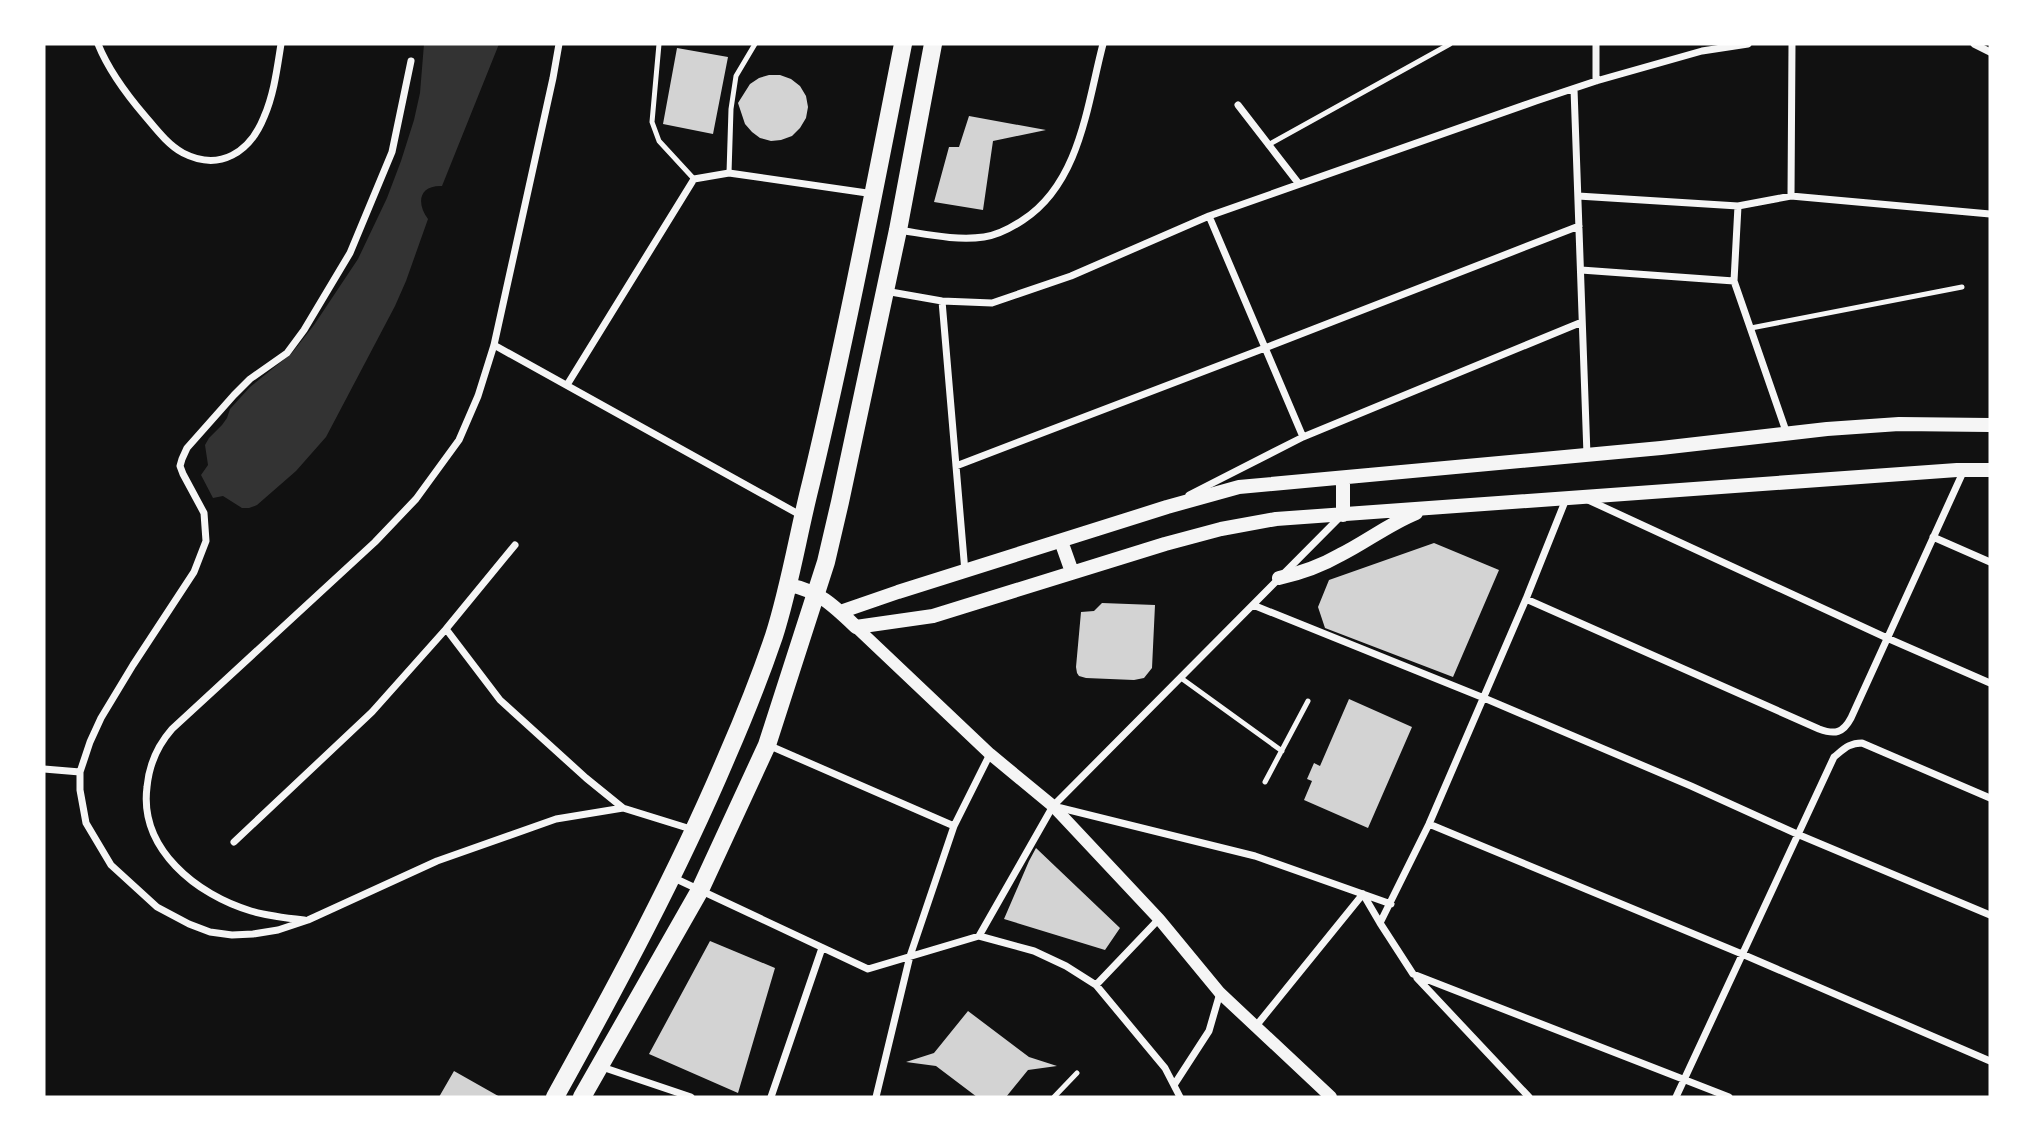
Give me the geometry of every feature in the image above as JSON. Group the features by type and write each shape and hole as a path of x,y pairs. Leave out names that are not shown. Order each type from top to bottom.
{"main road":[{"path":"555,1097 695,831 774,636 789,585 839,361 903,44"},
{"path":"582,1097 700,890 767,745 826,562 898,230 933,44"},
{"path":"840,612 1167,507 1239,487 1587,455 1787,433 1899,424 1990,425"},
{"path":"789,585 816,593 856,627 913,620 958,610 1165,544 1221,529 1276,519 1990,470"},
{"path":"1343,478 1343,514"},
{"path":"1279,578 1302,573 1323,564 1379,531 1431,508"},
{"path":"1061,541 1072,572"}],"street":[{"path":"98,44 120,82 160,133 182,152 201,160 222,160 240,152 264,119 274,88 281,44"},
{"path":"308,920 279,918 250,911 203,888 181,872 156,841 150,825 146,807 150,770 161,745 172,729 375,542 416,499 459,440 478,396 494,345 559,44"},
{"path":"898,230 952,237 984,237 1008,230 1033,214 1052,195 1077,147 1103,44"},
{"path":"1596,44 1596,81"},
{"path":"885,291 942,300 992,303 1071,276 1209,216 1536,101 1702,47 1748,44"},
{"path":"1791,196 1792,44"},
{"path":"1974,44 1990,52"},
{"path":"411,61 392,152 350,253 304,330 283,356 234,394 184,453 180,466 204,513 206,541 194,572 133,665 90,742 80,772 82,807 86,822 111,865 157,906 189,924 211,932 232,935 278,930 308,920 437,861 556,819 623,808"},
{"path":"1574,89 1587,455"},
{"path":"1238,105 1299,184"},
{"path":"566,385 694,179 729,173 874,194"},
{"path":"1578,196 1738,206 1791,196 1990,214"},
{"path":"1738,206 1734,281 1787,433"},
{"path":"1209,216 1303,438"},
{"path":"956,466 1579,226"},
{"path":"1581,270 1734,281"},
{"path":"942,300 965,572"},
{"path":"1167,507 1303,438 1582,322"},
{"path":"494,345 803,516"},
{"path":"1526,598 1819,729 1836,732 1846,728 1964,470"},
{"path":"1582,497 1990,683"},
{"path":"1380,923 1429,824 1567,498"},
{"path":"979,936 1053,806 1343,514"},
{"path":"1933,537 1990,562"},
{"path":"234,842 372,712 446,629 515,545"},
{"path":"1253,605 1483,698 1990,915"},
{"path":"856,627 990,754 1053,806 1159,919 1220,993 1331,1097"},
{"path":"446,629 500,700 586,778 623,808 695,831"},
{"path":"1676,1097 1834,757 1853,743 1862,743 1990,798"},
{"path":"767,745 954,826"},
{"path":"876,1097 911,956 954,826 990,754"},
{"path":"44,769 80,772"},
{"path":"1053,806 1255,856 1391,904"},
{"path":"1429,824 1990,1060"},
{"path":"673,877 869,968 979,936 1034,951 1066,966 1096,985 1165,1068 1180,1097"},
{"path":"1363,894 1413,974 1529,1097"},
{"path":"1256,1026 1363,894"},
{"path":"1096,985 1159,919"},
{"path":"771,1097 822,948"},
{"path":"1413,974 1730,1097"},
{"path":"1174,1085 1209,1031 1220,993"},
{"path":"599,1066 691,1097"}],"lane":[{"path":"659,44 652,122 659,141 694,179"},
{"path":"729,173 736,76 755,44"},
{"path":"1269,145 1450,44"},
{"path":"1751,328 1962,287"},
{"path":"1181,678 1282,751"},
{"path":"1265,782 1308,701"},
{"path":"1054,1097 1077,1073"}],"shaded area":[{"path":"424,44 499,44 442,186 428,188 422,196 422,207 428,219 395,306 326,437 296,471 257,505 249,508 242,508 223,496 213,498 201,475 208,465 205,445 209,438 250,387 292,353 314,325 358,259 387,198 414,120 420,93"}],"building":[{"path":"677,48 728,57 713,134 663,124"},
{"path":"769,75 791,79 800,86 806,96 806,118 792,136 781,140 760,138 752,132 745,124 738,103 750,84"},
{"path":"969,116 1046,130 993,141 983,210 934,202 949,147 959,147"},
{"path":"1434,543 1499,570 1453,677 1325,628 1318,607 1329,580"},
{"path":"1102,603 1155,605 1152,668 1144,678 1086,678 1077,673 1081,612 1094,611"},
{"path":"1349,699 1412,727 1368,828 1304,800 1312,781 1307,779 1314,763 1320,766"},
{"path":"1036,848 1120,928 1105,950 1004,919"},
{"path":"710,941 775,968 738,1093 649,1054"},
{"path":"968,1011 1029,1057 1057,1066 1028,1070 1006,1097 977,1097 936,1066 906,1062 934,1053"},
{"path":"454,1071 500,1097 439,1097"}]}
